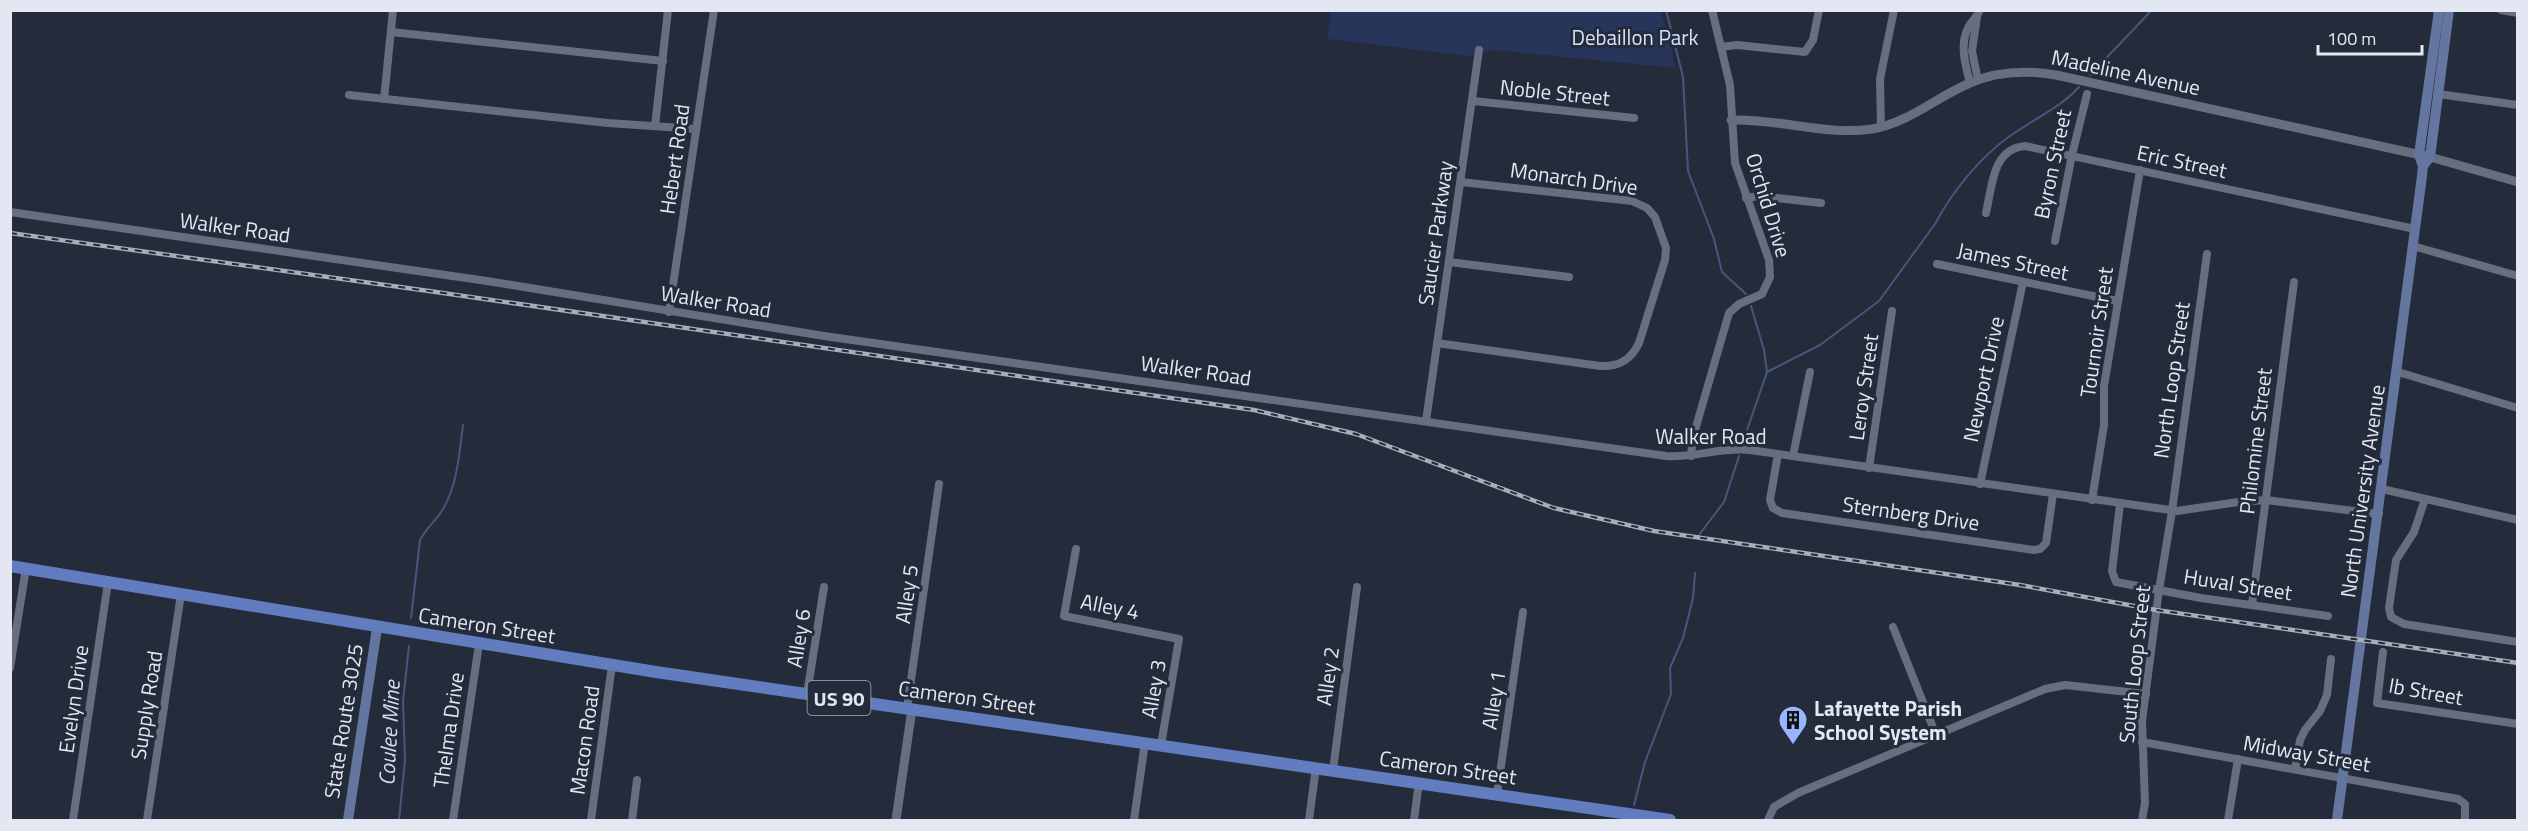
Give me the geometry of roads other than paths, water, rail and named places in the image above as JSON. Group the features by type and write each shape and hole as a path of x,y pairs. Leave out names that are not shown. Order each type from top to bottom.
{"main road":[{"name":"North University Avenue","path":"2337,820 2398,372 2439,10"},
{"name":"North University Avenue","path":"2424,156 2438,94 2449,10"},
{"name":"Cameron Street","path":"10,566 612,665 1670,820"},
{"name":"State Route 3025","path":"348,820 377,627"}],"street":[{"path":"384,99 393,10"},
{"path":"656,126 668,10"},
{"name":"Hebert Road","path":"669,312 714,10"},
{"name":"Orchid Drive","path":"1691,456 1693,437 1730,313 1735,307 1762,294 1770,277 1769,260 1746,198 1733,154 1730,85 1712,10"},
{"path":"1721,47 1737,45 1805,52 1813,40 1819,10"},
{"path":"1881,127 1880,79 1894,10"},
{"path":"2501,10 2517,13"},
{"path":"1974,81 1965,65 1964,44 1968,28 1978,14"},
{"path":"391,32 663,61"},
{"name":"Saucier Parkway","path":"1426,421 1479,50"},
{"name":"Madeline Avenue","path":"1731,120 1848,131 1881,127 1912,116 1974,81 2022,72 2056,75 2424,156 2517,182"},
{"name":"Byron Street","path":"2055,241 2072,154 2087,94"},
{"path":"2438,94 2517,105"},
{"path":"350,95 696,129"},
{"name":"Noble Street","path":"1473,101 1634,118"},
{"name":"Eric Street","path":"1986,213 1997,164 2005,153 2018,146 2025,146 2072,154 2415,230"},
{"name":"Tournoir Street","path":"2092,500 2104,425 2104,386 2140,170"},
{"name":"Monarch Drive","path":"1437,343 1600,366 1622,363 1632,355 1639,343 1666,252 1655,217 1641,203 1461,182"},
{"path":"1746,198 1760,196 1821,203"},
{"name":"Walker Road","path":"10,212 487,281 669,312 1666,456 1691,456 1742,449 2172,511 2192,511 2238,502 2266,500 2379,514"},
{"path":"2413,246 2517,276"},
{"name":"North Loop Street","path":"2172,511 2207,254"},
{"path":"1449,262 1569,277"},
{"name":"James Street","path":"1937,264 2117,301"},
{"name":"Newport Drive","path":"1980,484 2023,282"},
{"name":"Philomine Street","path":"2252,605 2294,282"},
{"name":"Leroy Street","path":"1869,468 1892,311"},
{"path":"1793,456 1810,372"},
{"path":"2398,372 2517,408"},
{"name":"Sternberg Drive","path":"1778,454 1770,497 1773,508 1782,513 2034,550 2043,547 2046,543 2053,494"},
{"name":"Alley 5","path":"909,708 939,484"},
{"path":"2382,489 2517,520"},
{"path":"2425,499 2414,532 2396,560 2389,608 2391,617 2404,624 2517,642"},
{"name":"Huval Street","path":"2120,504 2112,577 2121,584 2328,616"},
{"name":"South Loop Street","path":"2142,820 2145,803 2142,721 2158,590 2172,511"},
{"name":"Alley 4","path":"1076,549 1065,616 1179,639"},
{"path":"10,668 26,568"},
{"name":"Evelyn Drive","path":"74,820 108,582"},
{"name":"Alley 2","path":"1333,770 1357,587"},
{"name":"Alley 6","path":"807,694 824,588"},
{"name":"Supply Road","path":"147,820 180,594"},
{"name":"Alley 1","path":"1497,794 1523,612"},
{"path":"1893,627 1936,735"},
{"name":"Alley 3","path":"1161,745 1179,639"},
{"name":"Thelma Drive","path":"453,820 479,644"},
{"name":"Ib Street","path":"2383,651 2377,703 2517,724"},
{"path":"2295,769 2304,730 2320,711 2327,695 2331,659"},
{"name":"Macon Road","path":"591,820 612,665"},
{"path":"1768,820 1778,803 2052,687 2065,685 2146,694"},
{"path":"896,820 909,708"},
{"path":"1134,820 1145,742"},
{"name":"Midway Street","path":"2142,742 2343,777 2464,802 2467,812 2465,820"},
{"path":"2228,820 2238,759"},
{"path":"1309,820 1316,767"},
{"path":"632,820 637,780"},
{"path":"1414,820 1419,782"}],"waterway":[{"path":"1666,10 1683,77 1688,171 1714,239 1722,272 1746,294"},
{"path":"2090,75 2152,10"},
{"path":"1743,442 1767,372 1820,345 1879,301 1958,188 1988,154 2019,130 2055,108 2079,87"},
{"path":"1751,306 1764,350 1767,372"},
{"name":"Coulee Mine","path":"411,618 420,540 443,509 452,489 463,425"},
{"path":"1699,535 1724,502 1739,456"},
{"path":"1634,805 1645,762 1671,694 1670,668 1683,638 1693,598 1695,573"},
{"name":"Coulee Mine","path":"399,820 405,760 403,701 409,646"}],"railway":[{"path":"10,233 1254,410 1356,434 1554,508 1654,531 2020,585 2156,610 2518,663"}],"place":[{"name":"Lafayette Parish School System","path":"1793,746"}],"park label":[{"name":"Debaillon Park","path":"1635,37"}]}
